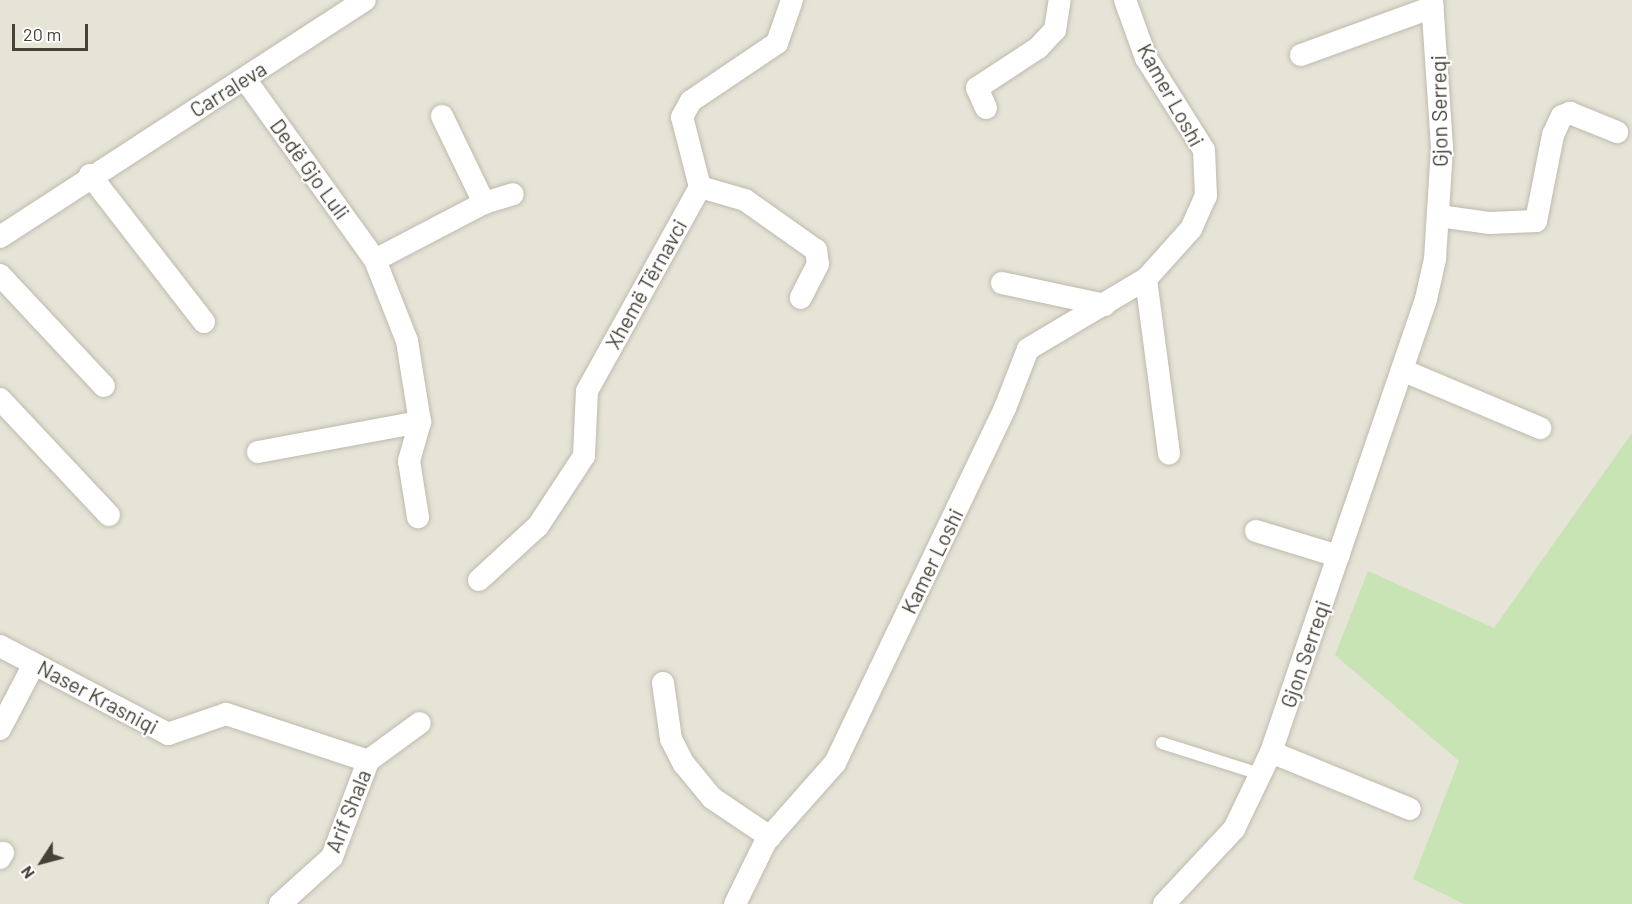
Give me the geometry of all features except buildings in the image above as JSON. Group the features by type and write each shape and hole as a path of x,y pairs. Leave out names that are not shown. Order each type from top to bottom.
{"street":[{"name":"Carraleva","path":"0,237 90,175 245,79 365,0"},
{"path":"792,0 777,43 691,100 682,117 700,187 745,200 816,250 818,264 801,298"},
{"path":"986,108 977,88 1050,36 1060,0"},
{"name":"Kamer Loshi","path":"735,904 770,837 835,763 1005,408 1028,349 1146,279 1191,229 1206,196 1204,150 1146,58 1125,0"},
{"name":"Gjon Serreqi","path":"1164,904 1234,829 1271,752 1426,299 1439,216 1440,70 1432,3 1301,55"},
{"name":"Dedë Gjo Luli","path":"245,79 375,260 407,341 420,422 409,461 418,517"},
{"path":"1439,216 1489,223 1536,221 1553,135 1562,116 1570,113 1617,132"},
{"path":"442,116 484,203"},
{"path":"90,175 204,322"},
{"name":"Xhemë Tërnavci","path":"479,580 538,526 584,456 587,391 700,187"},
{"path":"375,260 484,203 513,194"},
{"path":"0,275 104,386"},
{"path":"1146,279 1169,453"},
{"path":"1002,283 1105,305"},
{"path":"1402,370 1540,428"},
{"path":"0,399 109,515"},
{"path":"258,452 420,422"},
{"path":"1256,531 1338,556"},
{"name":"Naser Krasniqi","path":"0,646 168,734 226,714 368,761"},
{"path":"0,729 34,664"},
{"path":"663,682 671,739 684,764 712,798 770,837"},
{"name":"Arif Shala","path":"280,904 333,857 368,761 420,723"},
{"path":"1271,752 1410,809"}],"lane":[{"path":"1162,743 1260,774"}],"shaded area":[{"path":"0,0 1632,0 1632,904 0,904"}],"green space":[{"path":"1632,433 1632,904 1464,904 1413,879 1459,761 1335,655 1368,571 1494,628"}]}
